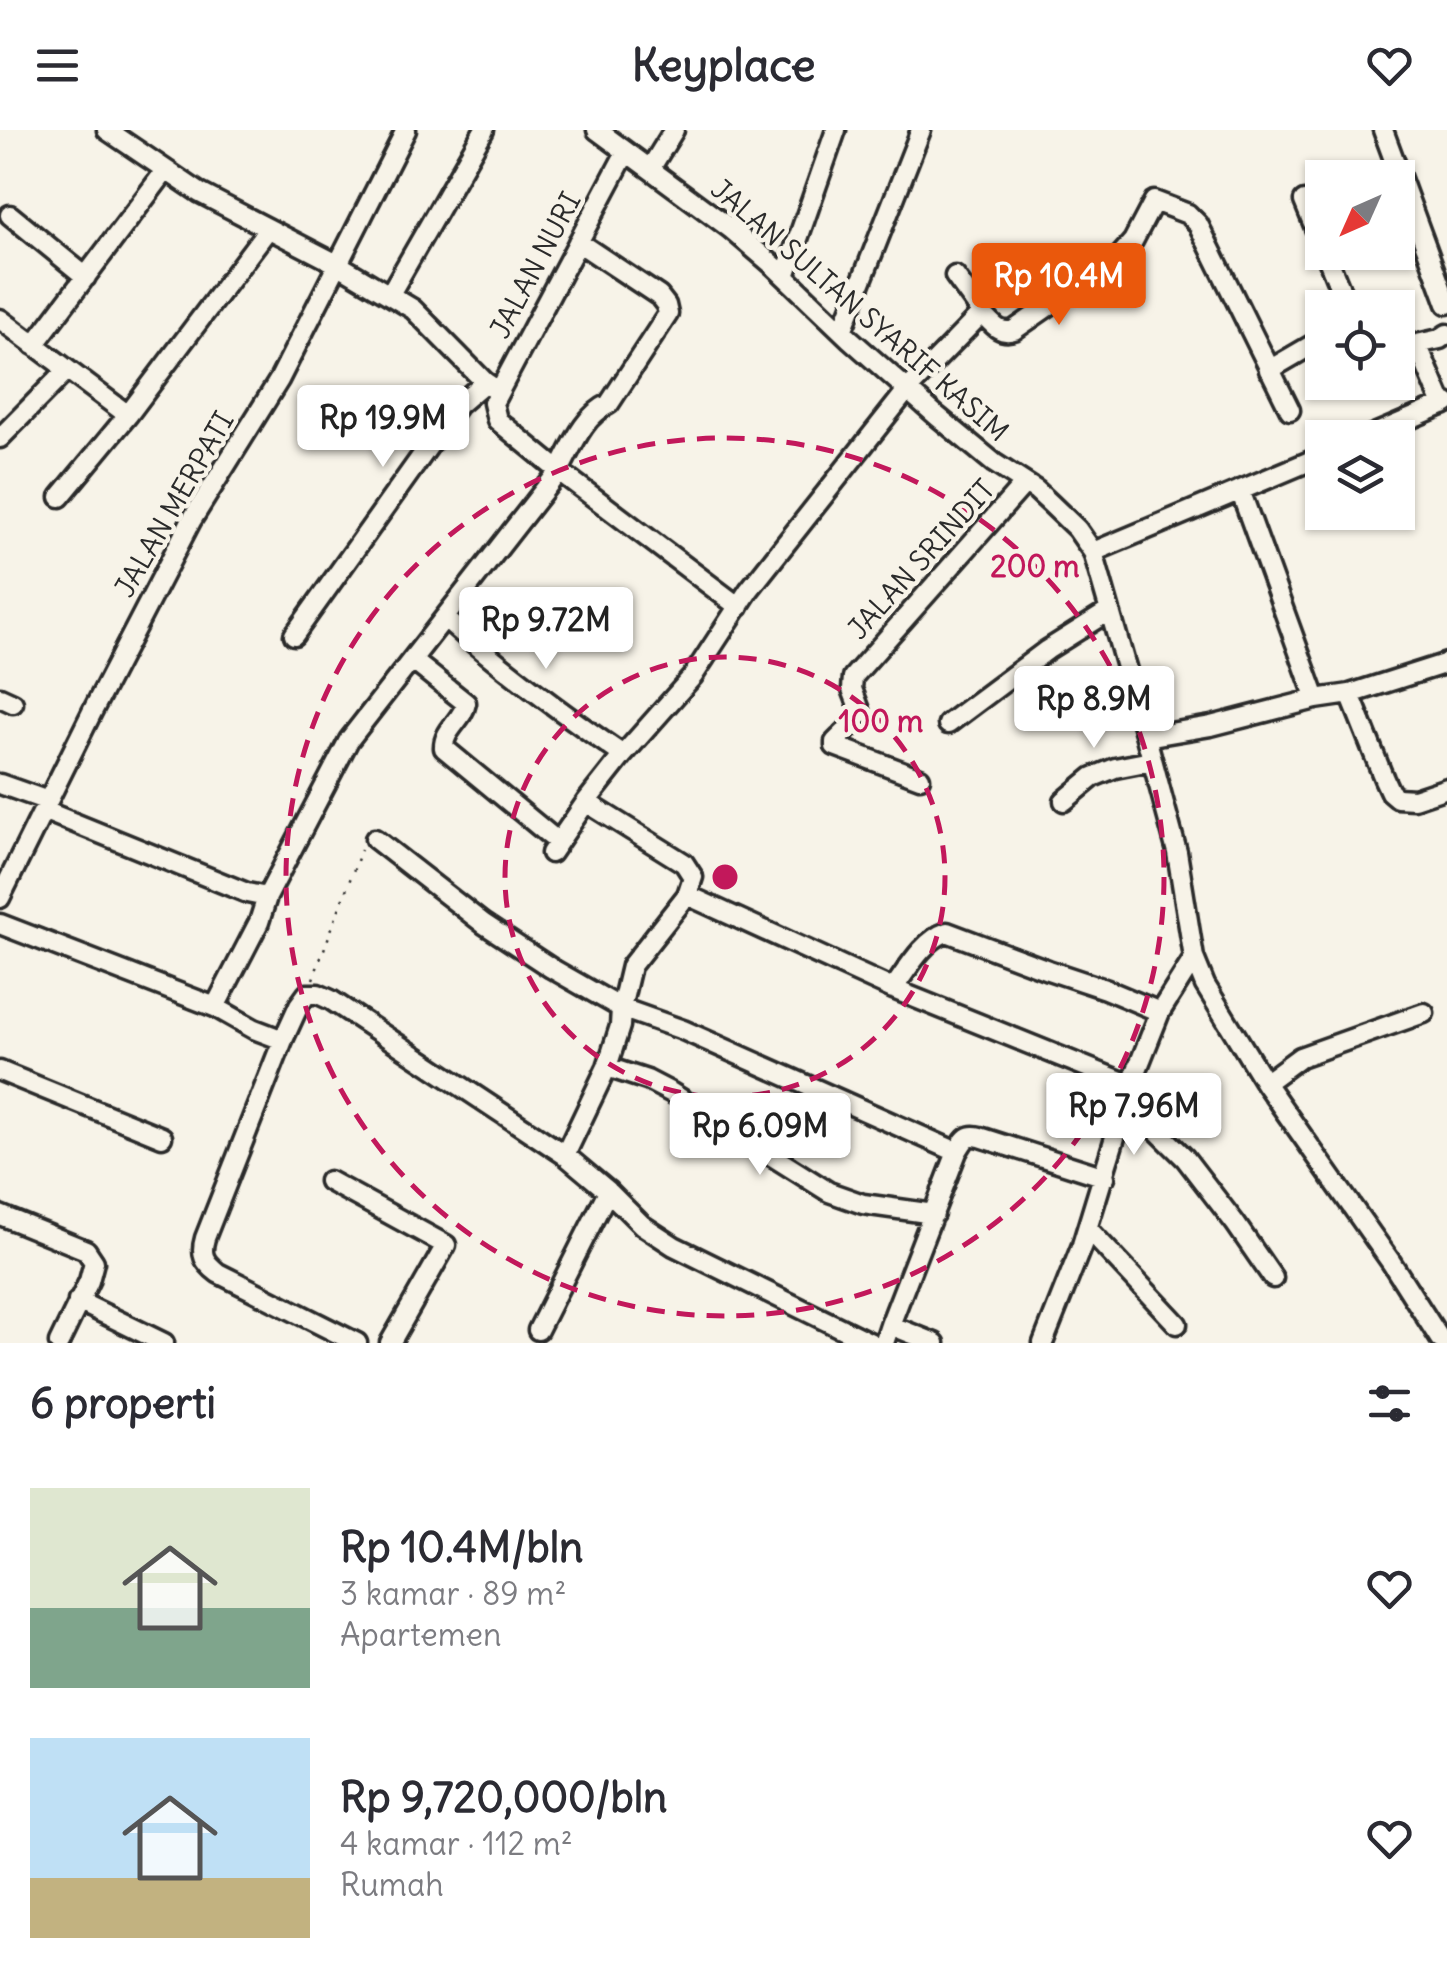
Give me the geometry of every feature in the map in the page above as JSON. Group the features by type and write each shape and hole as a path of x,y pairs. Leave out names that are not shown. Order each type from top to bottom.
{"street":[{"path":"107,130 200,192 339,265 426,320 492,392 497,420 739,607"},
{"name":"JALAN MERPATI","path":"0,898 200,504 279,380 406,130"},
{"path":"390,294 484,130"},
{"name":"JALAN SULTAN SYARIF KASIM","path":"597,130 731,228 937,416 1052,504 1093,552 1177,852 1194,958 1205,985 1265,1083 1391,1262 1442,1342"},
{"path":"650,169 674,130"},
{"path":"785,276 836,130"},
{"path":"842,331 922,130"},
{"path":"1383,130 1447,304"},
{"name":"JALAN NURI","path":"294,635 458,405 492,392 626,152"},
{"path":"34,344 166,170"},
{"path":"955,276 998,330 1014,330 1118,258 1133,241 1154,201 1188,214 1198,224 1290,410"},
{"path":"10,215 86,277"},
{"path":"60,497 128,415 268,229"},
{"path":"215,1006 349,740 559,471 587,420 609,404 668,314 659,296 578,242"},
{"path":"412,660 466,703 444,738 444,748 554,847 623,756 694,676 750,590 908,389 982,313"},
{"path":"0,320 128,415"},
{"path":"1415,344 1440,340 1447,334"},
{"path":"1269,370 1305,350"},
{"path":"1408,420 1445,404 1415,357"},
{"path":"0,438 67,370"},
{"path":"1093,552 1305,463"},
{"name":"JALAN SRINDIT","path":"920,778 835,746 834,742 859,716 851,685 853,678 1025,483"},
{"path":"1240,490 1316,699"},
{"path":"948,724 1047,650 1109,611"},
{"path":"445,618 494,662 623,756"},
{"path":"1146,737 1350,694 1447,663"},
{"path":"1350,694 1384,779 1396,798 1414,798 1447,788"},
{"path":"1064,801 1093,777 1152,761"},
{"path":"0,784 248,893 268,897"},
{"path":"565,1155 607,1067 620,1026 630,966 687,896 694,877 684,863 586,802"},
{"path":"376,839 484,924 621,1008 683,1030 957,1152"},
{"path":"687,896 1128,1093 1219,1201 1273,1278"},
{"path":"0,924 215,1006 254,1029 283,1040"},
{"path":"892,990 935,937 947,932 1105,988 1160,1012"},
{"path":"1043,1343 1088,1228 1128,1093 1160,1012 1194,958"},
{"path":"357,1343 218,1272 202,1257 205,1238 283,1040 308,994 331,1000 565,1155 642,1224 674,1246 870,1343"},
{"path":"1265,1083 1300,1056 1424,1014"},
{"path":"607,1067 672,1093 829,1192 863,1204 934,1214"},
{"path":"0,1071 162,1137"},
{"path":"935,1343 887,1334 905,1281 966,1138 973,1135 1104,1177"},
{"path":"329,1181 446,1245 390,1343"},
{"path":"538,1330 608,1191"},
{"path":"0,1215 86,1250 94,1262 59,1343"},
{"path":"1088,1228 1176,1324"},
{"path":"78,1302 164,1343"}],"path":[{"path":"308,994 361,850 369,840 376,839"}]}
